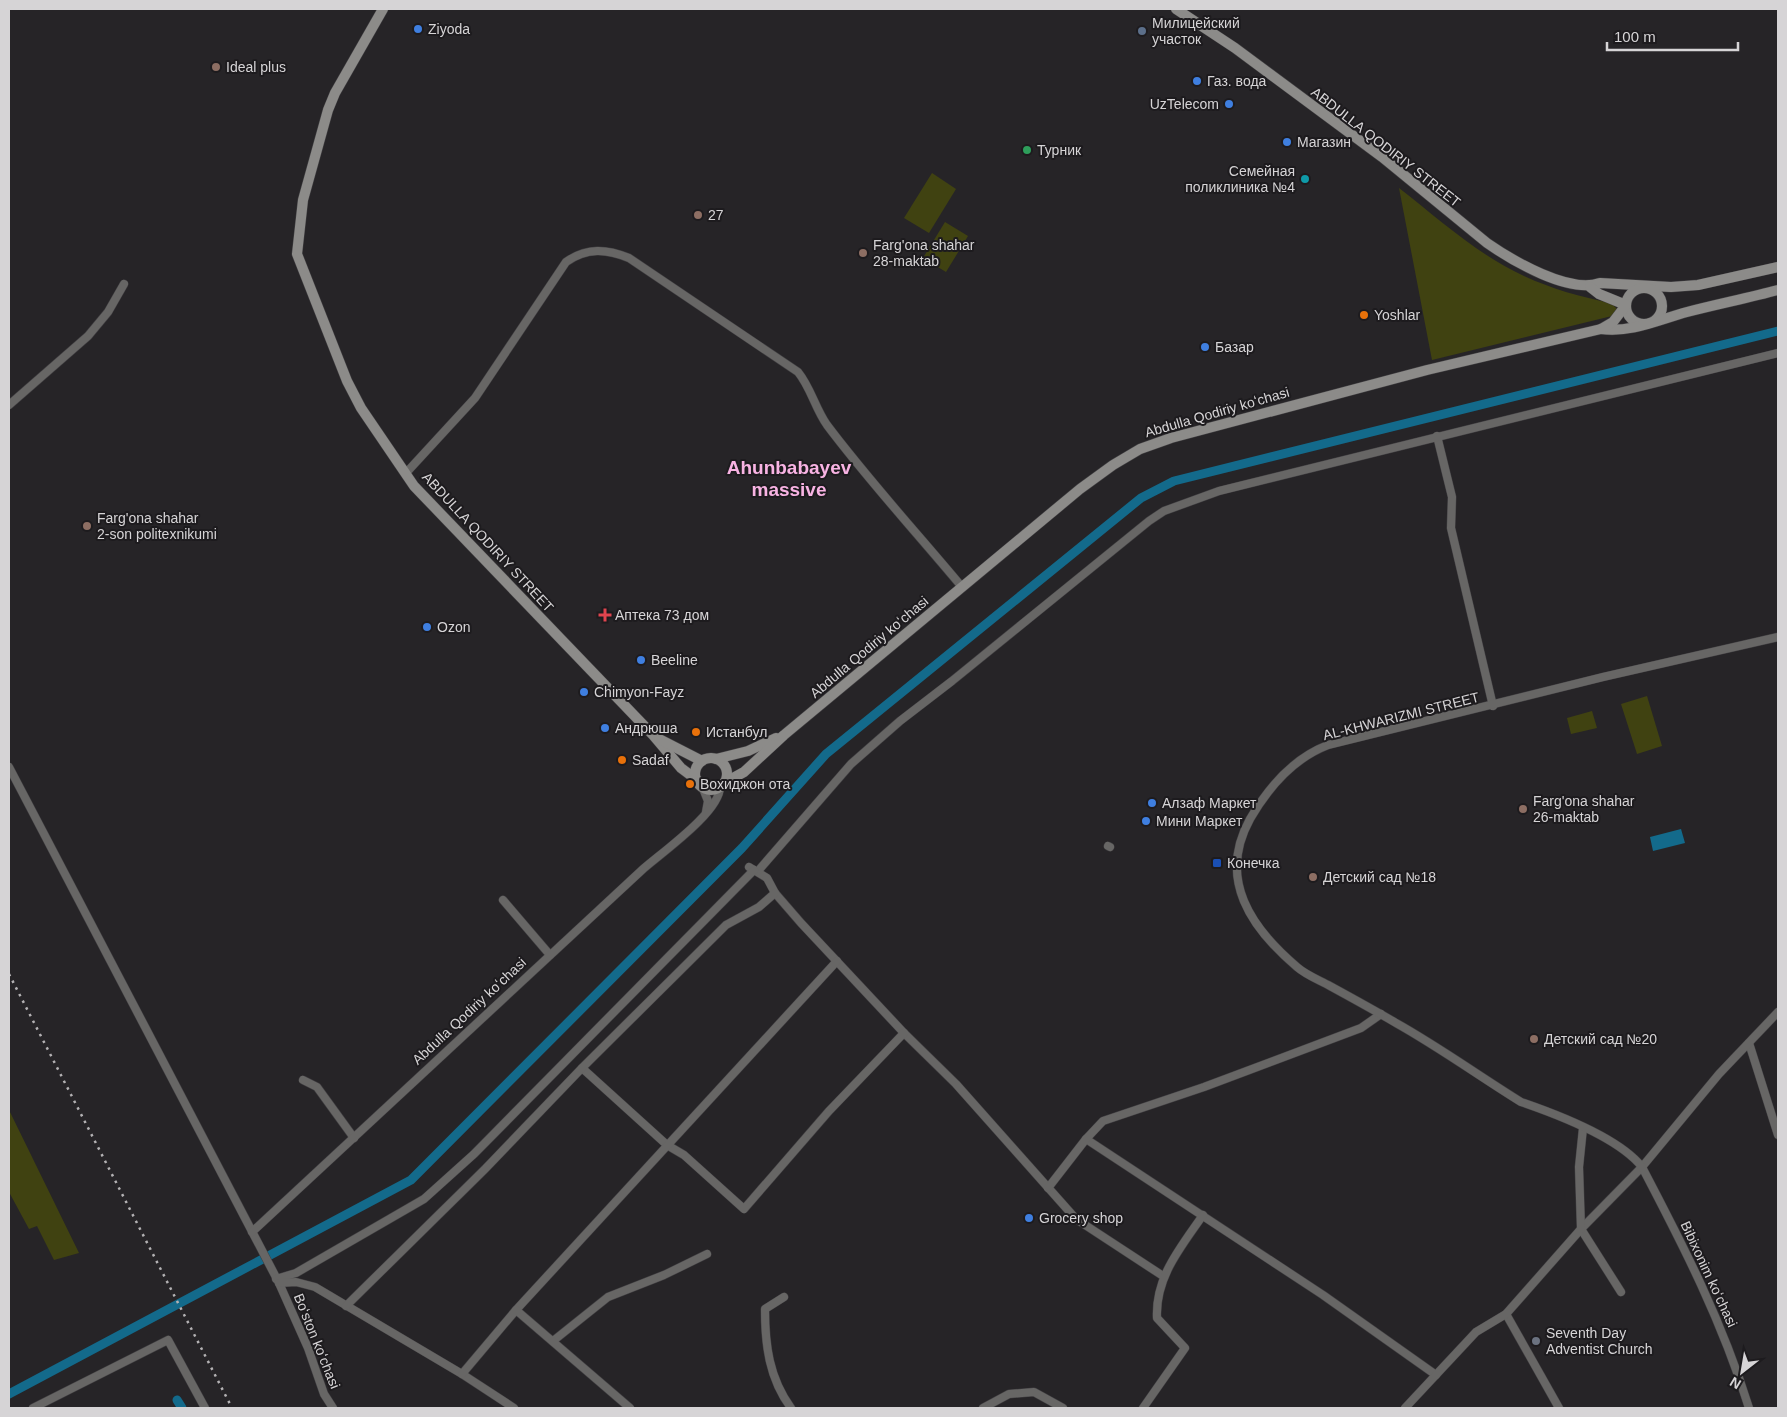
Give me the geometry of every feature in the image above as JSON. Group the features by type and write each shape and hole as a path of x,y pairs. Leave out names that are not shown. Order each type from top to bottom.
{"street":[{"name":"ABDULLA QODIRIY STREET","path":"383,9 335,93 328,110 303,200 297,254 347,381 361,408 414,486 654,736"},
{"name":"ABDULLA QODIRIY STREET","path":"1176,9 1235,48 1382,157 1500,252 1566,283 1590,286"},
{"path":"406,473 475,398 566,262 589,250 610,252 630,258 798,372 804,380 817,412 846,451 962,587"},
{"path":"1590,286 1600,283 1645,286 1698,285 1778,267"},
{"path":"9,405 88,336 108,312 124,284"},
{"path":"1590,286 1599,294 1626,305"},
{"path":"1645,286 1657,293 1663,303 1661,315 1652,323 1640,324 1629,317 1626,305 1630,294 1645,286"},
{"name":"Abdulla Qodiriy koʻchasi","path":"252,1232 550,954 706,812 718,797 722,785 744,772 784,735 1080,489 1113,464 1140,448 1180,435 1408,375 1601,329 1637,328 1778,290"},
{"name":"Abdulla Qodiriy koʻchasi","path":"1601,329 1613,322 1626,305"},
{"path":"278,1281 296,1273 424,1199 474,1154 754,870 851,764 900,721 1164,511 1219,491 1778,353"},
{"path":"1437,436 1452,497 1451,528 1493,706"},
{"name":"AL-KHWARIZMI STREET","path":"1633,1156 1583,1128 1520,1102 1381,1014 1297,967 1258,925 1249,912 1237,885 1236,869 1242,839 1252,816 1270,791 1295,764 1314,751 1328,745 1493,706 1603,677 1778,637"},
{"name":"Abdulla Qodiriy koʻchasi","path":"702,761 748,751 784,735"},
{"path":"654,736 702,761 696,770 699,783 708,801 706,812"},
{"path":"654,736 681,768 711,790 722,785 726,769 716,759"},
{"name":"Boʻston koʻchasi","path":"9,767 278,1281 308,1348 324,1394 333,1408"},
{"path":"754,870 767,878 775,893 904,1033 956,1084 1076,1219 1163,1276"},
{"path":"346,1306 486,1169 582,1068 726,925 760,906 775,893"},
{"path":"503,900 550,954"},
{"path":"462,1374 516,1310 837,961"},
{"path":"1406,1408 1476,1332 1506,1314 1581,1229 1642,1167 1719,1074 1778,1012"},
{"path":"1048,1188 1086,1138 1103,1121 1204,1087 1361,1028 1381,1014"},
{"path":"582,1068 667,1145 684,1155 744,1209 829,1111 904,1033"},
{"path":"1750,1042 1778,1135"},
{"path":"303,1080 317,1087 354,1138"},
{"path":"1583,1128 1579,1167 1581,1229 1621,1292"},
{"path":"1086,1138 1324,1295 1436,1375"},
{"name":"Bibixonim koʻchasi","path":"1633,1156 1642,1167 1695,1269 1733,1355 1750,1408"},
{"path":"1143,1408 1185,1348 1157,1318 1163,1276 1203,1215"},
{"path":"553,1341 608,1297 678,1269 707,1254"},
{"path":"278,1281 296,1282 315,1287 462,1374 514,1408"},
{"path":"784,1297 765,1309 765,1339 772,1370 783,1397 791,1408"},
{"path":"516,1310 630,1408"},
{"path":"1506,1314 1559,1408"},
{"path":"33,1408 168,1340 205,1408"},
{"path":"983,1408 1009,1394 1034,1392 1063,1408"}],"shaded area":[{"path":"932,173 956,189 929,233 904,218"},
{"path":"1399,188 1459,236 1507,267 1556,289 1611,303 1617,309 1612,316 1432,360"},
{"path":"945,222 968,236 946,272 923,258"},
{"path":"1647,696 1662,746 1637,754 1621,704"},
{"path":"1592,711 1597,728 1571,734 1567,718"},
{"path":"9,1110 79,1253 54,1260 37,1226 29,1229 9,1192"}],"water":[{"path":"1681,829 1685,843 1653,851 1650,837"}],"waterway":[{"path":"9,1394 411,1180 742,848 826,754 1141,498 1174,481 1778,331"},
{"path":"177,1400 182,1408"}],"railway":[{"path":"9,974 232,1408"}],"place":[{"name":"Ziyoda","path":"418,29"},
{"name":"Милицейский участок","path":"1142,31"},
{"name":"Ideal plus","path":"216,67"},
{"name":"Газ. вода","path":"1197,81"},
{"name":"UzTelecom","path":"1229,104"},
{"name":"Магазин","path":"1287,142"},
{"name":"Турник","path":"1027,150"},
{"name":"Семейная поликлиника №4","path":"1305,179"},
{"name":"27","path":"698,215"},
{"name":"Farg'ona shahar 28-maktab","path":"863,253"},
{"name":"Yoshlar","path":"1364,315"},
{"name":"Базар","path":"1205,347"},
{"name":"Farg'ona shahar 2-son politexnikumi","path":"87,526"},
{"name":"Аптека 73 дом","path":"605,615"},
{"name":"Ozon","path":"427,627"},
{"name":"Beeline","path":"641,660"},
{"name":"Chimyon-Fayz","path":"584,692"},
{"name":"Андрюша","path":"605,728"},
{"name":"Истанбул","path":"696,732"},
{"name":"Sadaf","path":"622,760"},
{"name":"Вохиджон ота","path":"690,784"},
{"name":"Алзаф Маркет","path":"1152,803"},
{"name":"Farg'ona shahar 26-maktab","path":"1523,809"},
{"name":"Мини Маркет","path":"1146,821"},
{"name":"Конечка","path":"1217,863"},
{"name":"Детский сад №18","path":"1313,877"},
{"name":"Детский сад №20","path":"1534,1039"},
{"name":"Grocery shop","path":"1029,1218"},
{"name":"Seventh Day Adventist Church","path":"1536,1341"}],"district":[{"name":"Ahunbabayev massive","path":"789,478"}]}
